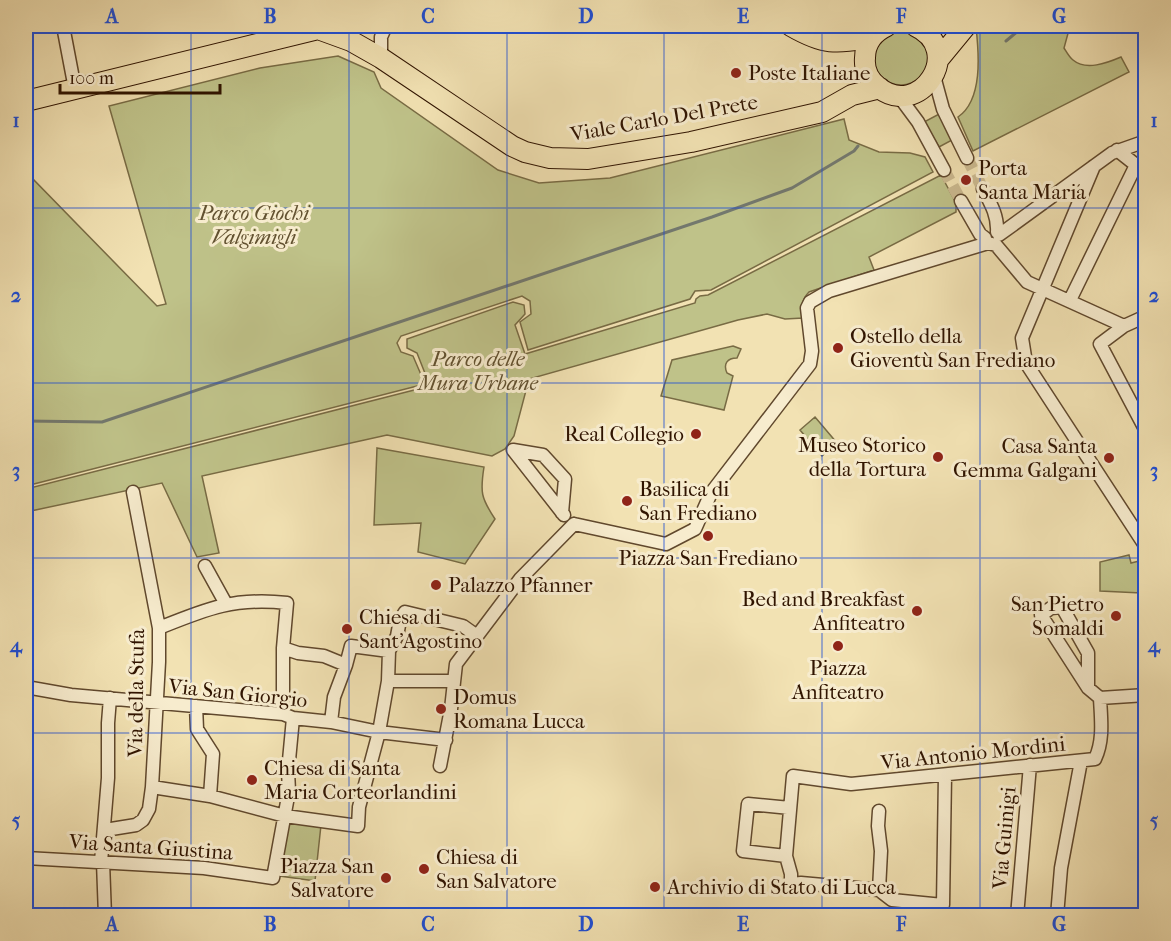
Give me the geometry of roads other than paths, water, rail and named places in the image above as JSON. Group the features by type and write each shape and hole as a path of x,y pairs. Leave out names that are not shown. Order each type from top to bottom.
{"main road":[{"path":"791,26 815,38 830,42 845,42 879,31"},
{"path":"925,26 933,41 936,68"},
{"name":"Viale Carlo Del Prete","path":"26,101 322,27 381,58 512,146 537,155 569,160 588,159 691,142 822,112 852,95 889,92 907,95 919,91 929,83 936,68 966,26"},
{"path":"879,31 866,48 865,64 870,79 889,92"}],"street":[{"path":"63,26 75,89"},
{"path":"381,58 381,37 386,26"},
{"path":"936,68 943,110 967,158"},
{"path":"889,92 918,122 944,170"},
{"path":"562,513 565,479 543,455 513,450 562,513 574,524 666,544 695,529 711,494 810,363 812,351 807,308 810,302 829,291 993,239 1117,150 1146,141"},
{"path":"1070,300 1141,168 1117,150"},
{"path":"1099,162 1042,287 1022,338 1026,363 1144,540"},
{"path":"983,189 996,213 993,239"},
{"path":"961,201 980,234 993,239 1027,282 1124,326"},
{"path":"1146,316 1124,326 1100,345 1146,431"},
{"name":"Via della Stufa","path":"105,830 136,825 143,820 149,809 152,787 159,628 133,492"},
{"path":"440,766 446,740 456,664 520,579 574,524"},
{"path":"205,566 226,604"},
{"path":"159,628 226,604 263,600 287,603 283,648 288,716 285,816"},
{"path":"1088,688 1088,653 1062,607 1051,608 1041,615 1088,688 1100,698 1146,695"},
{"path":"152,787 210,796 285,816 358,826 359,807 379,732 388,681 389,651 405,612 463,626 477,636"},
{"path":"331,722 334,697 351,646 389,651"},
{"path":"283,648 298,653 324,656 346,665"},
{"path":"388,681 454,681"},
{"name":"Via San Giorgio","path":"26,687 71,695 288,716 379,732 446,740"},
{"path":"105,915 102,862 110,698"},
{"name":"Via Antonio Mordini","path":"790,808 793,776 851,784 1095,759 1102,733 1100,698"},
{"path":"196,706 197,729 213,754 210,796"},
{"path":"1057,915 1061,868 1081,761"},
{"name":"Via Guinigi","path":"1017,915 1030,765"},
{"path":"786,856 743,851 748,804 790,808 786,856 791,884 879,890 892,900 942,905 945,775"},
{"path":"879,811 881,851 879,890"},
{"name":"Via Santa Giustina","path":"26,858 204,868 273,878 285,816"}],"waterway":[{"path":"1006,41 1024,26"},
{"path":"26,421 102,422 792,188 854,151 858,146"}],"tunnel":[{"path":"967,158 983,189"},
{"path":"944,170 961,201"}],"place":[{"name":"Poste Italiane","path":"736,73"},
{"name":"Porta Santa Maria","path":"966,180"},
{"name":"Ostello della Gioventù San Frediano","path":"838,348"},
{"name":"Real Collegio","path":"696,434"},
{"name":"Museo Storico della Tortura","path":"938,457"},
{"name":"Casa Santa Gemma Galgani","path":"1109,458"},
{"name":"Basilica di San Frediano","path":"627,501"},
{"name":"Piazza San Frediano","path":"708,536"},
{"name":"Palazzo Pfanner","path":"436,585"},
{"name":"Bed and Breakfast Anfiteatro","path":"917,611"},
{"name":"San Pietro Somaldi","path":"1116,616"},
{"name":"Chiesa di Sant'Agostino","path":"347,629"},
{"name":"Piazza Anfiteatro","path":"838,646"},
{"name":"Domus Romana Lucca","path":"441,709"},
{"name":"Chiesa di Santa Maria Corteorlandini","path":"252,780"},
{"name":"Chiesa di San Salvatore","path":"424,869"},
{"name":"Piazza San Salvatore","path":"386,878"},
{"name":"Archivio di Stato di Lucca","path":"655,887"}],"park label":[{"name":"Parco Giochi Valgimigli","path":"254,225"},
{"name":"Parco delle Mura Urbane","path":"478,371"}]}
